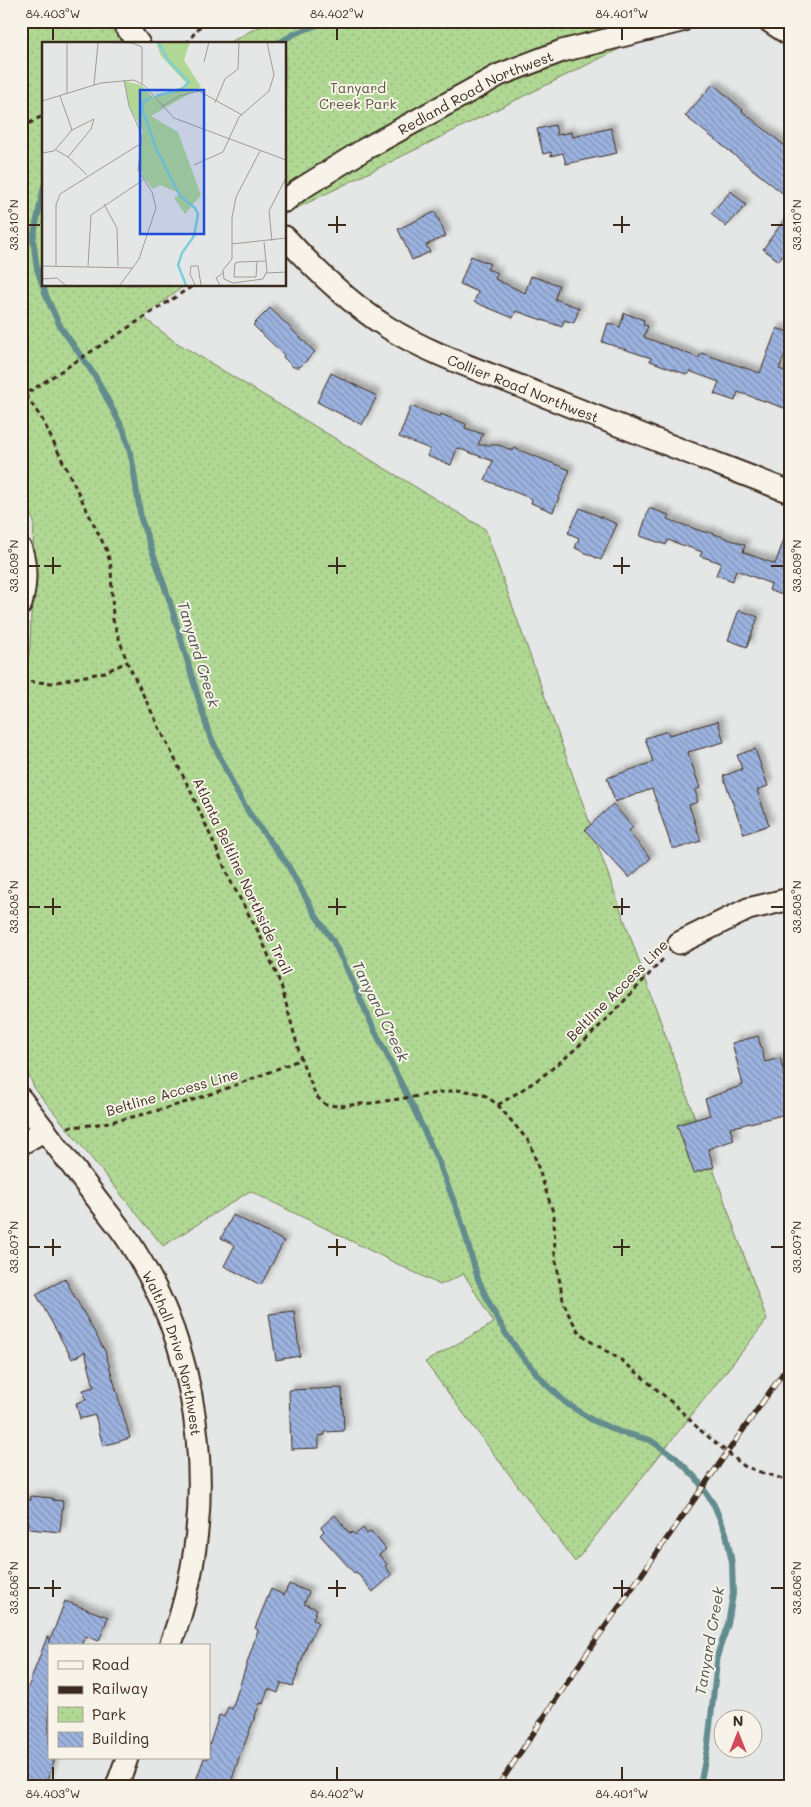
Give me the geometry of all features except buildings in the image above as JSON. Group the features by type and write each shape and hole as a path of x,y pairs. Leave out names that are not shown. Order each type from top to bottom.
{"street":[{"path":"122,21 138,42"},
{"name":"Redland Road Northwest","path":"286,200 365,149 499,75 562,50 681,21"},
{"path":"769,21 790,35"},
{"name":"Collier Road Northwest","path":"286,238 299,253 351,301 388,327 426,348 600,419 790,492"},
{"path":"21,548 25,560 26,580 21,604"},
{"path":"679,943 748,909 790,899"},
{"name":"Walthall Drive Northwest","path":"21,1098 130,1243 153,1283 172,1325 187,1376 197,1429 200,1482 197,1536 189,1581 171,1644"},
{"path":"21,1144 44,1130"},
{"path":"117,1786 126,1760"}],"path":[{"path":"188,42 204,21"},
{"path":"21,128 42,116"},
{"path":"21,397 192,286"},
{"name":"Atlanta Beltline Northside Trail","path":"21,388 42,419 107,551 111,567 113,620 127,662 191,792 232,884 270,959 281,985 301,1059 316,1096 326,1105 339,1106 373,1103 458,1090 486,1096 498,1105 530,1143 554,1215 555,1255 563,1300 578,1331 641,1376 676,1406 700,1430 744,1466 790,1481"},
{"path":"21,681 52,683 105,672 127,662"},
{"name":"Beltline Access Line","path":"498,1105 541,1077 580,1044 618,1009 679,943"},
{"name":"Beltline Access Line","path":"44,1130 108,1123 178,1104 242,1084 301,1059"}],"green space":[{"path":"21,21 117,21 133,42 42,42 42,286 184,286 143,317 174,341 485,529 767,1320 575,1562 425,1362 494,1323 464,1274 440,1285 250,1191 163,1246 35,1089 21,1058 21,708 30,645 34,521 21,499"},
{"name":"Tanyard Creek Park","path":"282,21 676,21 286,214 286,42 231,42 256,28"}],"waterway":[{"name":"Tanyard Creek","path":"280,42 296,33 328,21"},
{"name":"Tanyard Creek","path":"42,196 33,239 37,269 42,284"},
{"name":"Tanyard Creek","path":"43,286 60,326 95,376 124,431 132,460 141,519 170,602 208,731 234,787 249,813 286,862 316,916 333,941 347,969 439,1163 461,1220 478,1279 491,1307 506,1334 524,1359 566,1403 592,1420 620,1432 650,1440 675,1457 697,1479 714,1505 726,1533 732,1563 733,1594 728,1624 718,1653 708,1744 700,1786"}],"railway":[{"path":"498,1786 593,1644 790,1363"}]}
